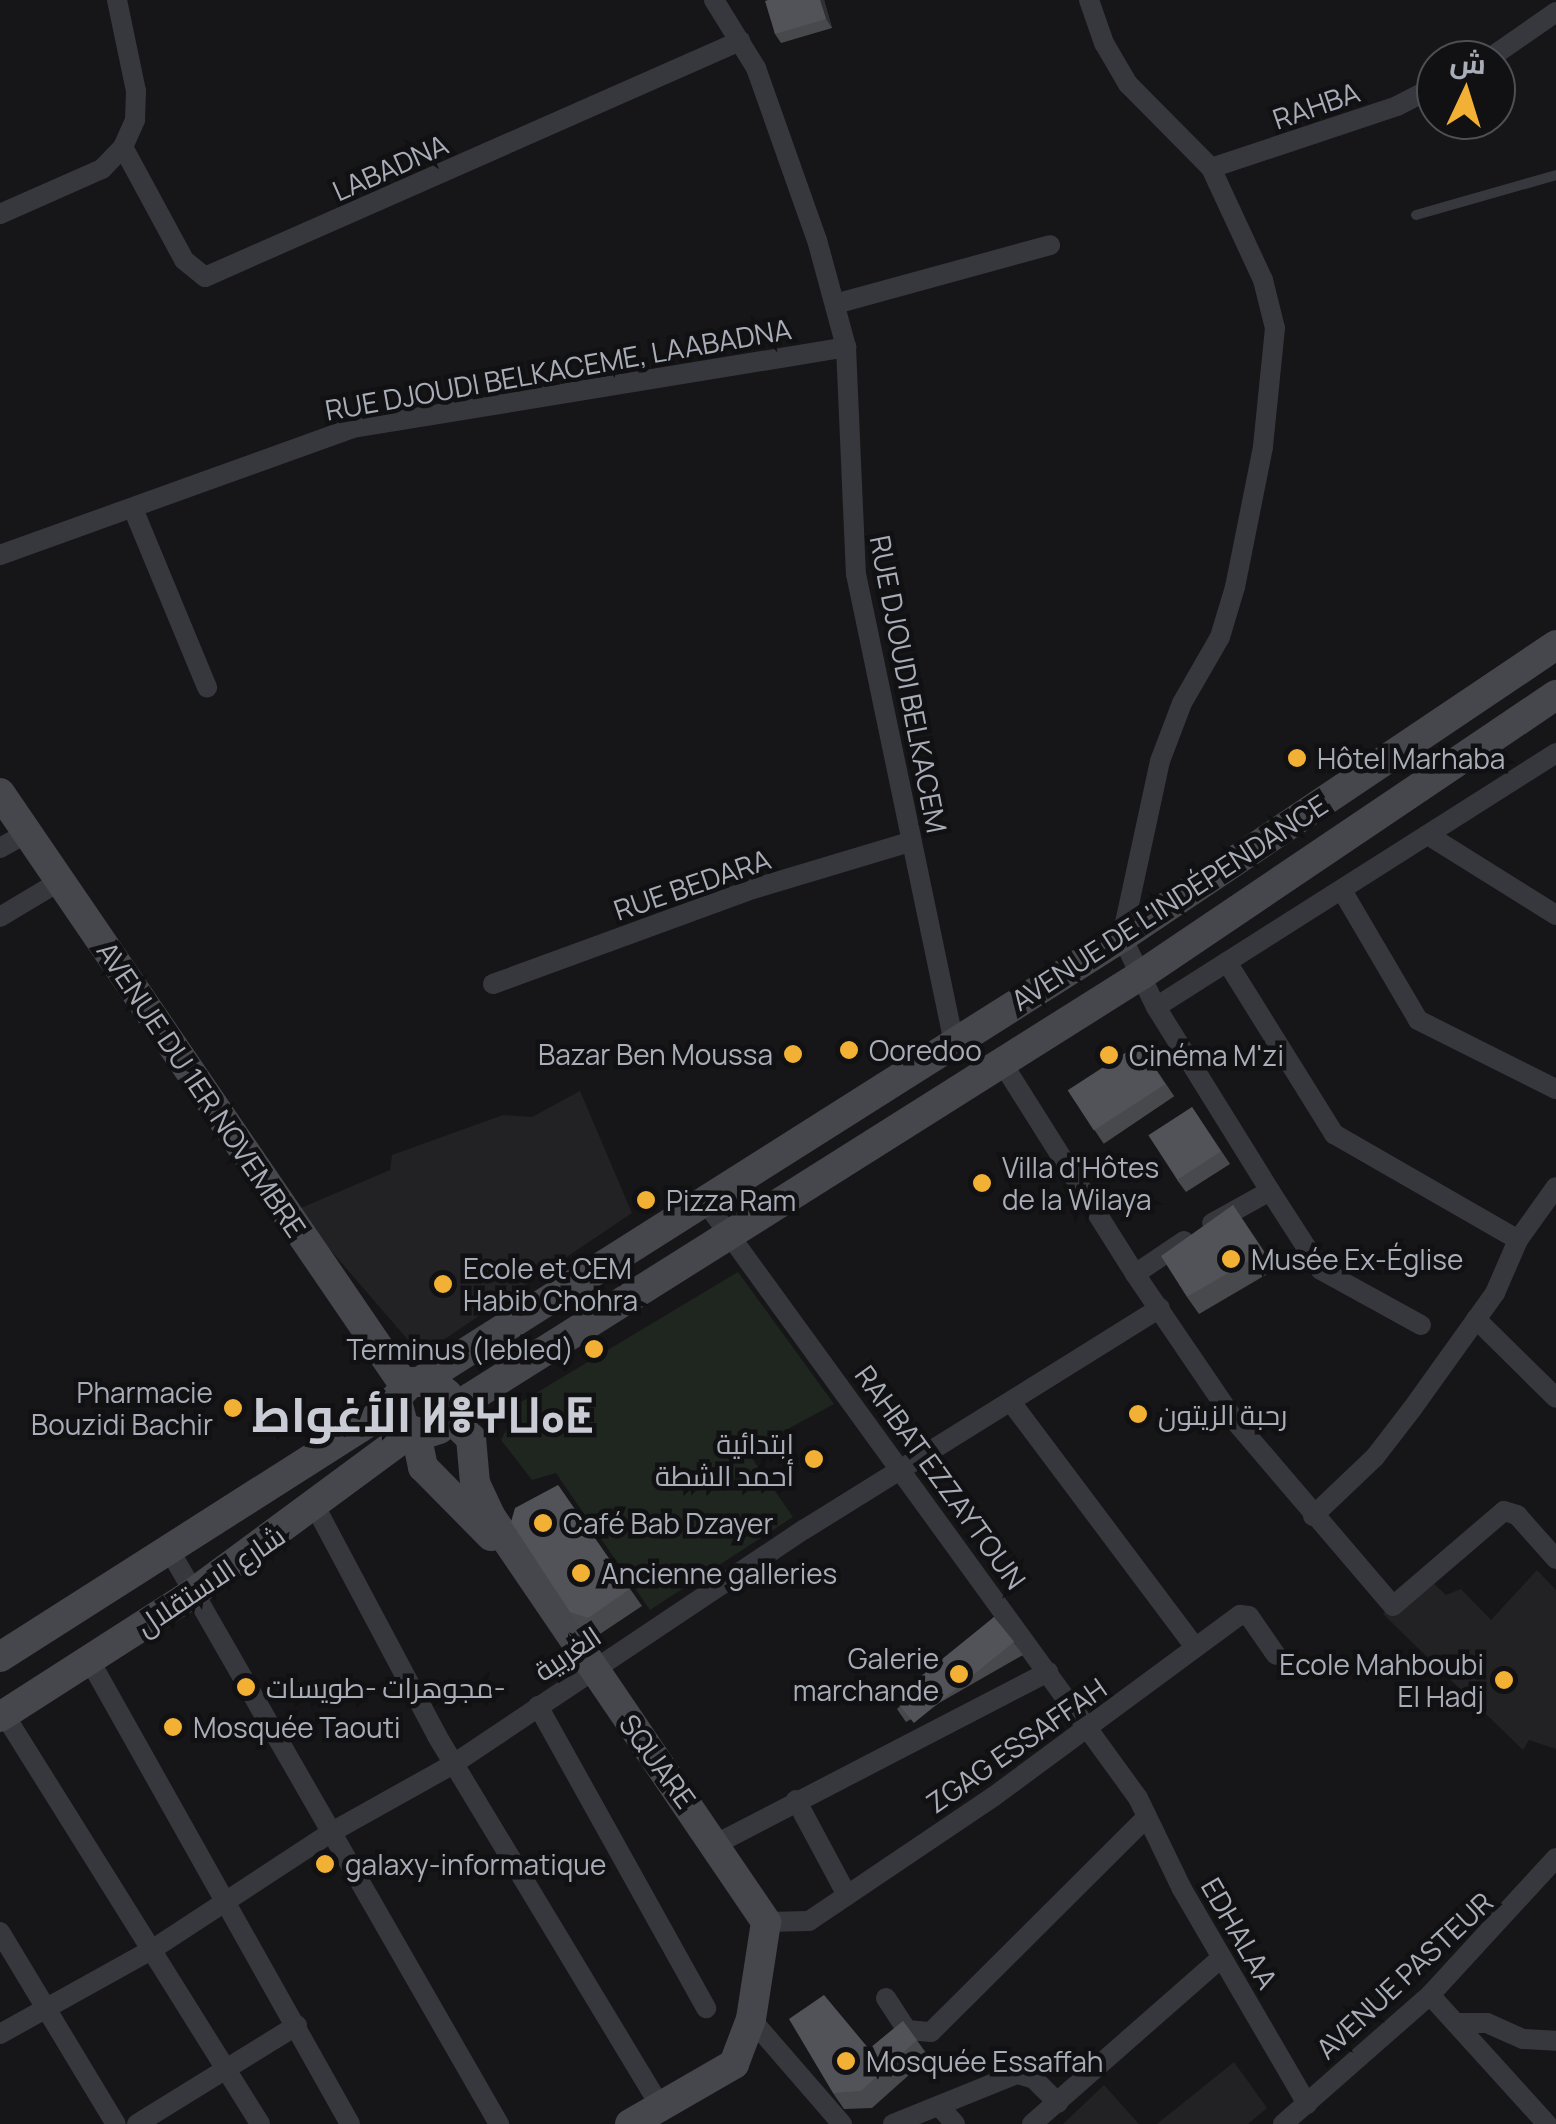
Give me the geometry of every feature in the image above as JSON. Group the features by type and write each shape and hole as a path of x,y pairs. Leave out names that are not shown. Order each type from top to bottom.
{"main road":[{"name":"AVENUE DE L'INDÉPENDANCE","path":"0,1657 170,1552 408,1390 953,1040 1122,937 1556,646"},
{"name":"AVENUE DE L'INDÉPENDANCE","path":"414,1433 438,1429 448,1414 728,1232 1141,975 1556,695"},
{"name":"AVENUE DU 1ER NOVEMBRE","path":"0,793 408,1390"},
{"path":"408,1390 447,1394 448,1414 468,1432 478,1494 526,1570 433,1480 418,1458 408,1390"},
{"name":"شارع الاستقلال","path":"2,1716 193,1593 316,1508 414,1433"},
{"name":"SQUARE","path":"526,1570 718,1844 766,1922"},
{"path":"630,2124 734,2064 751,2019 764,1962 766,1922"}],"street":[{"path":"0,214 102,169 123,147 135,120 136,91 117,0"},
{"name":"RUE DJOUDI BELKACEM","path":"714,0 756,68 846,347 856,574 953,1040"},
{"path":"1090,0 1104,44 1128,84 1211,168 1270,299 1275,339 1265,428 1235,587 1220,637 1182,703 1160,762 1122,937 1156,1007 1321,1270 1420,1325"},
{"path":"1516,40 1556,12"},
{"name":"LABADNA","path":"123,147 184,260 206,277 740,41"},
{"name":"RAHBA","path":"1211,168 1416,96"},
{"path":"835,304 1050,245"},
{"name":"RUE DJOUDI BELKACEME, LAABADNA","path":"0,555 134,511 353,428 846,347"},
{"path":"134,511 207,687"},
{"path":"1156,1007 1343,892 1556,753"},
{"path":"0,848 28,833"},
{"path":"1428,834 1556,915"},
{"name":"RUE BEDARA","path":"493,984 753,889 910,842"},
{"path":"0,917 60,880"},
{"path":"1343,892 1418,1020 1556,1088"},
{"path":"1227,962 1334,1134 1518,1240"},
{"path":"1001,1061 1135,1274 1235,1421 1394,1606 1504,1511 1516,1515 1556,1559"},
{"path":"1313,1516 1375,1456 1476,1319 1518,1240 1556,1188"},
{"path":"1135,1274 1270,1191"},
{"name":"RAHBAT EZZAYTOUN","path":"704,1200 1130,1788"},
{"name":"الغربية","path":"0,2034 153,1949 330,1832 455,1763 592,1668 1160,1308"},
{"path":"1476,1319 1556,1398"},
{"path":"1011,1402 1195,1647"},
{"path":"316,1508 455,1763 592,2002 662,2109"},
{"path":"170,1552 500,2124"},
{"name":"ZGAG ESSAFFAH","path":"766,1922 809,1921 1240,1615 1249,1616 1276,1654"},
{"path":"90,1661 350,2124"},
{"name":"ZGAG ESSAFFAH","path":"718,1844 1048,1672"},
{"path":"538,1706 706,2008"},
{"path":"2,1716 153,1949 260,2124"},
{"name":"EDHALAA","path":"1130,1788 1221,1958 1307,2104"},
{"path":"796,1800 847,1896"},
{"path":"886,1998 907,2030 930,2032 1145,1819"},
{"name":"AVENUE PASTEUR","path":"1283,2124 1430,1995 1556,1858"},
{"path":"0,1932 116,2124"},
{"path":"1032,2124 1221,1958"},
{"path":"1430,1995 1437,2010 1458,2023 1548,2124"},
{"path":"751,2019 842,2124"},
{"path":"1458,2023 1487,2023 1523,2039 1556,2041"},
{"path":"137,2124 297,2026"},
{"path":"894,2124 1018,2074 1034,2080 1058,2103"},
{"path":"939,2106 955,2124"}],"lane":[{"path":"1416,215 1556,175"}],"shaded area":[{"name":"Ecole et CEM Habib Chohra","path":"580,1091 632,1213 421,1355 296,1210 390,1170 392,1155 503,1115 532,1117"},
{"path":"738,1272 834,1404 747,1451 793,1517 650,1610 556,1473 532,1480 501,1440 521,1402"},
{"name":"Ecole Mahboubi El Hadj","path":"1537,1570 1556,1590 1556,1749 1529,1740 1523,1750 1383,1614 1427,1577 1446,1595 1461,1589 1491,1620"},
{"path":"1234,2062 1267,2108 1248,2124 1157,2124"},
{"path":"1104,2085 1139,2124 1063,2124"}],"building":[{"path":"820,0 826,19 775,34 765,1"},
{"path":"1139,1044 1165,1084 1094,1131 1068,1090"},
{"path":"1192,1107 1221,1151 1177,1180 1148,1135"},
{"path":"1233,1205 1264,1252 1187,1297 1161,1256"},
{"name":"Ancienne galleries","path":"558,1485 630,1589 588,1618 570,1612 511,1522 515,1508"},
{"name":"Galerie marchande","path":"994,1617 1014,1642 914,1723 894,1698"},
{"name":"Mosquée Essaffah","path":"824,1995 869,2049 903,2021 917,2040 861,2091 833,2093 789,2019"}],"place":[{"name":"Hôtel Marhaba","path":"1297,758"},
{"name":"Ooredoo","path":"849,1050"},
{"name":"Bazar Ben Moussa","path":"793,1054"},
{"name":"Cinéma M'zi","path":"1109,1055"},
{"name":"Villa d'Hôtes de la Wilaya","path":"982,1183"},
{"name":"Pizza Ram","path":"646,1200"},
{"name":"Musée Ex-Église","path":"1231,1259"},
{"name":"Ecole et CEM Habib Chohra","path":"443,1284"},
{"name":"Terminus (lebled)","path":"594,1349"},
{"name":"Pharmacie Bouzidi Bachir","path":"233,1408"},
{"name":"رحبة الزيتون","path":"1138,1414"},
{"name":"إبتدائية أحمد الشطة","path":"814,1459"},
{"name":"Café Bab Dzayer","path":"543,1523"},
{"name":"Ancienne galleries","path":"581,1573"},
{"name":"Galerie marchande","path":"959,1674"},
{"name":"Ecole Mahboubi El Hadj","path":"1504,1680"},
{"name":"مجوهرات -طويسات-","path":"246,1687"},
{"name":"Mosquée Taouti","path":"173,1727"},
{"name":"galaxy-informatique","path":"325,1864"},
{"name":"Mosquée Essaffah","path":"846,2061"}],"district":[{"name":"الأغواط ⵍⴻⵖⵡⴰⵟ","path":"423,1414"}]}
